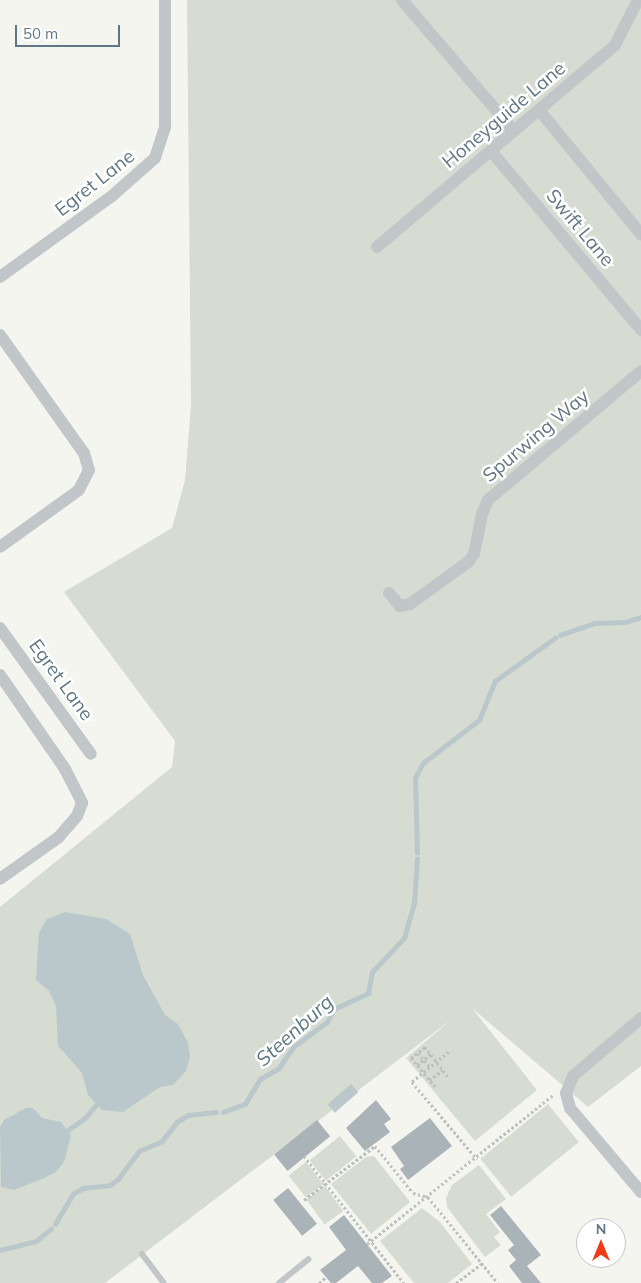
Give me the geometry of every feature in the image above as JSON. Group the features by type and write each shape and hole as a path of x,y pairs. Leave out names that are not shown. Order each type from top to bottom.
{"street":[{"name":"Egret Lane","path":"0,277 112,196 155,158 165,126 165,0"},
{"path":"402,0 514,131"},
{"name":"Honeyguide Lane","path":"377,247 615,45 638,0"},
{"path":"539,110 641,234"},
{"name":"Swift Lane","path":"491,151 641,330"},
{"path":"0,335 84,452 89,470 83,487 0,547"},
{"name":"Spurwing Way","path":"389,593 400,606 410,604 468,562 474,554 482,514 488,500 641,371"},
{"name":"Egret Lane","path":"0,628 91,754"},
{"path":"0,676 65,769 82,803 77,816 59,836 0,879"},
{"path":"641,1018 573,1076 566,1093 570,1108 641,1192"}],"lane":[{"path":"142,1254 164,1283"},
{"path":"279,1283 309,1259"}],"path":[{"path":"435,1087 411,1058 425,1047 448,1076"},
{"path":"449,1052 412,1082 477,1159"},
{"path":"418,1053 430,1067"},
{"path":"417,1065 431,1054"},
{"path":"429,1080 443,1070"},
{"path":"367,1244 477,1159 554,1094 566,1093"},
{"path":"304,1200 375,1146 413,1193 428,1197 498,1283"},
{"path":"304,1156 404,1283"},
{"path":"456,1283 482,1263"},
{"path":"319,1283 326,1277"}],"shaded area":[{"path":"187,0 641,0 641,1066 588,1107 472,1008 537,1090 475,1141 406,1058 452,1019 105,1283 0,1283 0,907 172,767 175,741 64,592 172,528 185,480 191,405"},
{"path":"65,912 106,919 130,934 143,975 165,1015 178,1024 188,1043 190,1057 186,1071 173,1085 160,1087 123,1112 102,1110 88,1095 82,1073 58,1046 56,1006 49,991 36,980 39,932 47,919"},
{"path":"351,1084 358,1092 335,1113 328,1104"},
{"path":"548,1104 579,1142 511,1197 480,1159"},
{"path":"26,1108 33,1108 42,1118 61,1122 71,1135 64,1162 56,1172 14,1190 1,1187 0,1127 4,1120"},
{"path":"340,1136 356,1156 326,1181 310,1161"},
{"path":"374,1156 410,1202 371,1234 331,1184 366,1157"},
{"path":"306,1162 323,1184 306,1198 289,1176"},
{"path":"479,1165 506,1199 486,1214 500,1232 494,1237 501,1245 485,1257 447,1207 446,1198 452,1185"},
{"path":"325,1186 343,1211 325,1225 306,1200"},
{"path":"422,1208 440,1222 472,1264 448,1283 414,1283 380,1241"}],"building":[{"path":"376,1100 391,1119 384,1124 390,1132 365,1151 346,1128"},
{"path":"430,1118 452,1146 408,1180 400,1169 404,1166 391,1147"},
{"path":"317,1120 330,1136 287,1171 274,1155"},
{"path":"288,1188 317,1224 302,1236 273,1200"},
{"path":"501,1206 541,1255 527,1266 541,1283 522,1283 509,1266 516,1260 508,1250 514,1245 490,1215"},
{"path":"344,1215 392,1276 382,1283 372,1283 358,1266 336,1283 331,1283 320,1270 346,1250 329,1227"}],"waterway":[{"name":"Steenburg","path":"560,635 594,623 625,622 641,617"},
{"name":"Steenburg","path":"417,853 415,778 423,763 479,720 495,681 555,638"},
{"name":"Steenburg","path":"223,1112 245,1104 260,1079 279,1068 293,1047 327,1022 334,1009 368,993 372,972 404,938 414,903 417,859"},
{"path":"68,1130 85,1118 96,1105"},
{"name":"Steenburg","path":"55,1224 73,1194 83,1188 110,1185 118,1179 139,1151 162,1141 177,1122 188,1115 216,1112"},
{"name":"Steenburg","path":"0,1250 36,1241 51,1229"}]}
